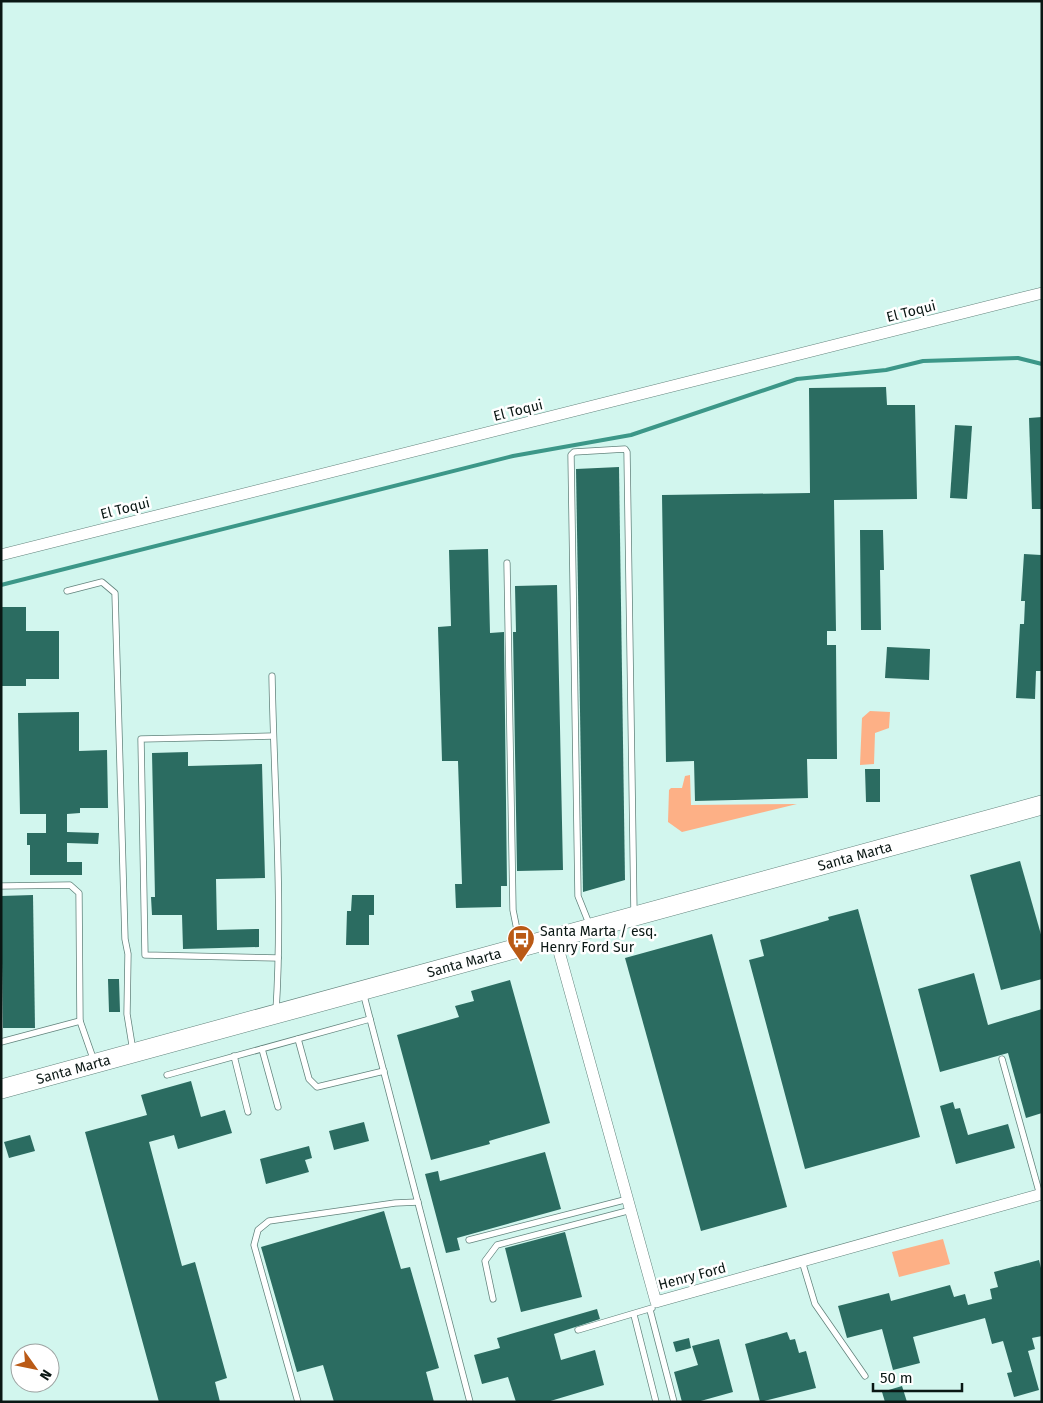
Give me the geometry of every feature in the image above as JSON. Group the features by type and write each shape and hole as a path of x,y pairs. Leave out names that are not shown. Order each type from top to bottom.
{"main road":[{"name":"Santa Marta","path":"1,1089 1042,805"}],"street":[{"name":"El Toqui","path":"1,555 1042,293"},
{"name":"Henry Ford","path":"555,937 629,1205 653,1306 802,1261 1041,1195"}],"lane":[{"path":"591,928 578,896 571,455 574,452 625,449 627,452 634,916"},
{"path":"507,563 514,910 520,947"},
{"path":"67,591 102,582 115,593 125,939 128,954 126,1014 133,1053"},
{"path":"272,676 278,838 276,1014"},
{"path":"273,736 141,739 144,955 278,958"},
{"path":"1,886 70,885 79,893 80,1021 94,1064"},
{"path":"363,990 470,1402"},
{"path":"167,1075 370,1019"},
{"path":"1,1042 80,1021"},
{"path":"298,1039 309,1079 318,1087 384,1071"},
{"path":"262,1049 278,1108"},
{"path":"234,1056 248,1112"},
{"path":"1002,1059 1041,1195"},
{"path":"298,1402 254,1245 258,1230 269,1221 395,1203 418,1202"},
{"path":"469,1240 629,1205"},
{"path":"493,1299 485,1261 497,1245 629,1205"},
{"path":"802,1261 815,1304 865,1376"},
{"path":"578,1330 634,1314 653,1306 674,1402"},
{"path":"634,1314 656,1402"}],"shaded area":[{"path":"870,711 890,712 889,728 875,733 874,764 860,765 862,718"},
{"path":"690,775 691,805 797,804 682,832 668,822 669,790 671,788 682,788 685,776"},
{"path":"943,1239 950,1264 899,1277 892,1252"}],"building":[{"path":"886,387 887,405 915,405 917,499 834,500 836,631 827,631 827,645 836,645 837,759 807,759 808,798 695,801 694,761 666,762 662,495 810,493 809,388"},
{"path":"1042,417 1042,509 1032,509 1029,418"},
{"path":"955,425 972,426 967,499 950,498"},
{"path":"619,467 625,880 583,892 576,469"},
{"path":"860,530 883,530 884,570 880,570 881,630 861,630"},
{"path":"488,549 490,633 504,632 507,886 501,886 501,907 456,908 455,884 462,884 458,761 442,761 438,627 451,626 449,550"},
{"path":"1024,554 1041,555 1042,671 1036,671 1035,699 1016,698 1020,624 1024,624 1025,601 1021,601"},
{"path":"557,585 563,870 517,871 513,632 516,632 515,586"},
{"path":"1,607 26,607 26,631 59,631 59,679 26,679 26,686 1,686"},
{"path":"887,647 930,649 929,680 885,678"},
{"path":"79,712 79,751 107,750 108,808 80,808 80,813 67,814 67,832 99,833 98,844 67,843 67,862 82,862 82,875 30,875 30,845 27,845 27,833 46,833 46,814 20,814 18,713"},
{"path":"188,752 188,766 262,764 265,878 216,879 217,930 259,929 259,947 183,949 182,915 152,915 151,897 155,897 152,753"},
{"path":"865,769 880,769 880,802 866,802"},
{"path":"1020,861 1042,938 1042,979 1001,990 970,875"},
{"path":"33,895 35,1028 3,1028 1,896"},
{"path":"352,895 374,895 374,915 369,915 369,945 346,945 347,911 351,911"},
{"path":"858,909 920,1137 805,1169 749,960 764,956 760,940 829,920 828,917"},
{"path":"712,934 787,1207 701,1231 625,958"},
{"path":"974,973 988,1025 1042,1009 1042,1113 1026,1118 1008,1053 940,1072 918,989"},
{"path":"108,979 119,979 120,1012 109,1012"},
{"path":"510,980 550,1123 489,1141 490,1144 431,1160 397,1035 459,1017 455,1006 474,1001 471,991"},
{"path":"191,1081 201,1117 225,1110 232,1133 178,1149 174,1135 149,1142 182,1266 195,1262 227,1378 215,1382 220,1402 159,1402 85,1132 147,1115 141,1095"},
{"path":"953,1102 955,1109 960,1108 968,1135 1008,1124 1015,1148 956,1164 940,1106"},
{"path":"364,1122 369,1141 334,1150 329,1131"},
{"path":"30,1135 35,1151 9,1158 4,1142"},
{"path":"309,1146 312,1158 305,1160 309,1172 266,1184 260,1159"},
{"path":"545,1152 561,1209 457,1238 460,1250 446,1253 425,1174 438,1171 440,1181"},
{"path":"384,1211 401,1269 410,1267 439,1368 426,1372 434,1402 334,1402 323,1365 297,1372 261,1247"},
{"path":"565,1232 582,1297 521,1312 505,1248"},
{"path":"1039,1260 1042,1272 1042,1336 1032,1338 1035,1349 1028,1351 1039,1390 1014,1397 1007,1373 1012,1372 1003,1341 992,1344 985,1318 913,1337 920,1363 893,1370 882,1329 847,1338 838,1306 889,1293 891,1301 950,1285 954,1297 965,1294 968,1305 992,1299 990,1289 998,1287 994,1272"},
{"path":"597,1309 600,1319 554,1334 561,1360 595,1350 604,1385 547,1402 516,1402 508,1377 482,1384 474,1355 500,1348 497,1338"},
{"path":"787,1332 790,1340 795,1339 799,1353 806,1351 816,1388 760,1402 745,1344"},
{"path":"689,1338 691,1348 676,1352 673,1342"},
{"path":"719,1339 733,1392 697,1402 682,1402 674,1372 698,1365 692,1346"},
{"path":"902,1386 907,1402 885,1402 882,1392"}],"waterway":[{"path":"1,585 513,456 631,435 797,379 886,370 923,361 1018,358 1042,364"}],"place":[{"name":"Santa Marta / esq. Henry Ford Sur","path":"521,963"}]}
